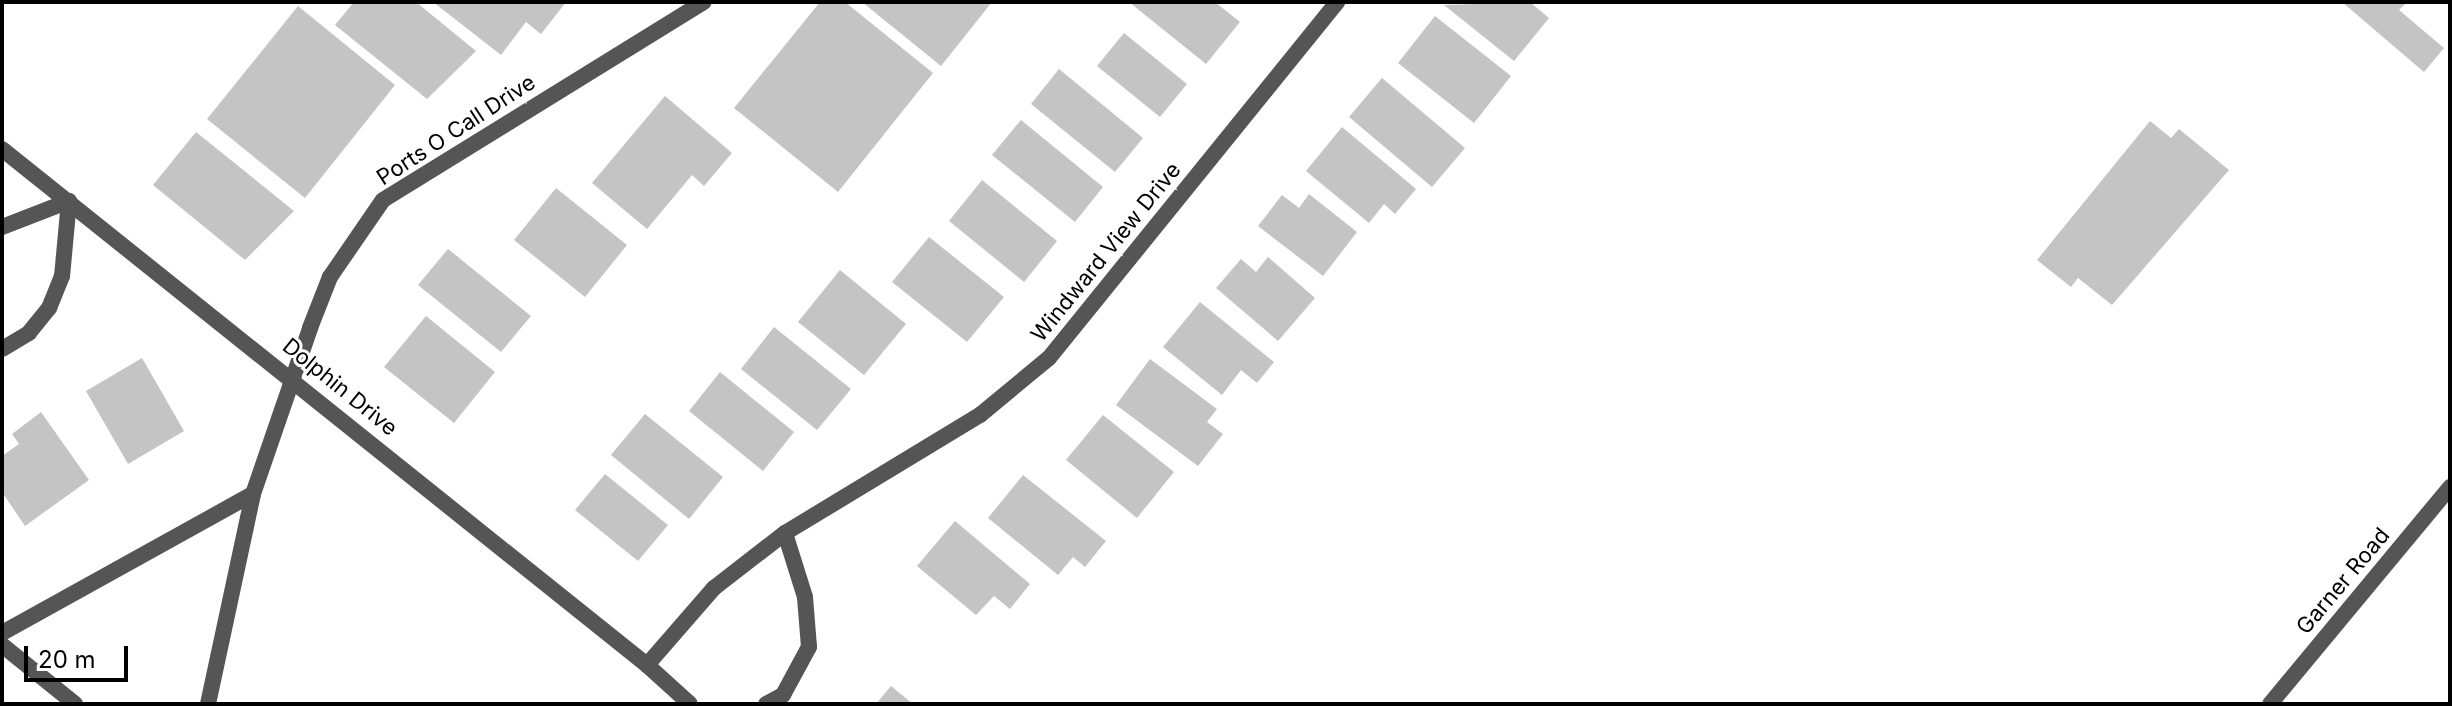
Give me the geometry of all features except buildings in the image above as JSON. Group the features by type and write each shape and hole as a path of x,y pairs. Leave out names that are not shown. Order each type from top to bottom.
{"street":[{"name":"Ports O Call Drive","path":"208,704 253,494 298,380 330,277 383,200 704,2"},
{"name":"Windward View Drive","path":"647,665 714,588 785,533 980,415 1049,358 1337,2"},
{"name":"Dolphin Drive","path":"2,149 298,380 647,665 690,704"},
{"path":"2,227 69,201 62,276 49,308 2,349"},
{"name":"Garner Road","path":"2270,704 2450,487"},
{"path":"2,633 253,494"},
{"path":"766,704 783,695 809,647 805,597 785,533"},
{"path":"2,645 75,704"}]}
